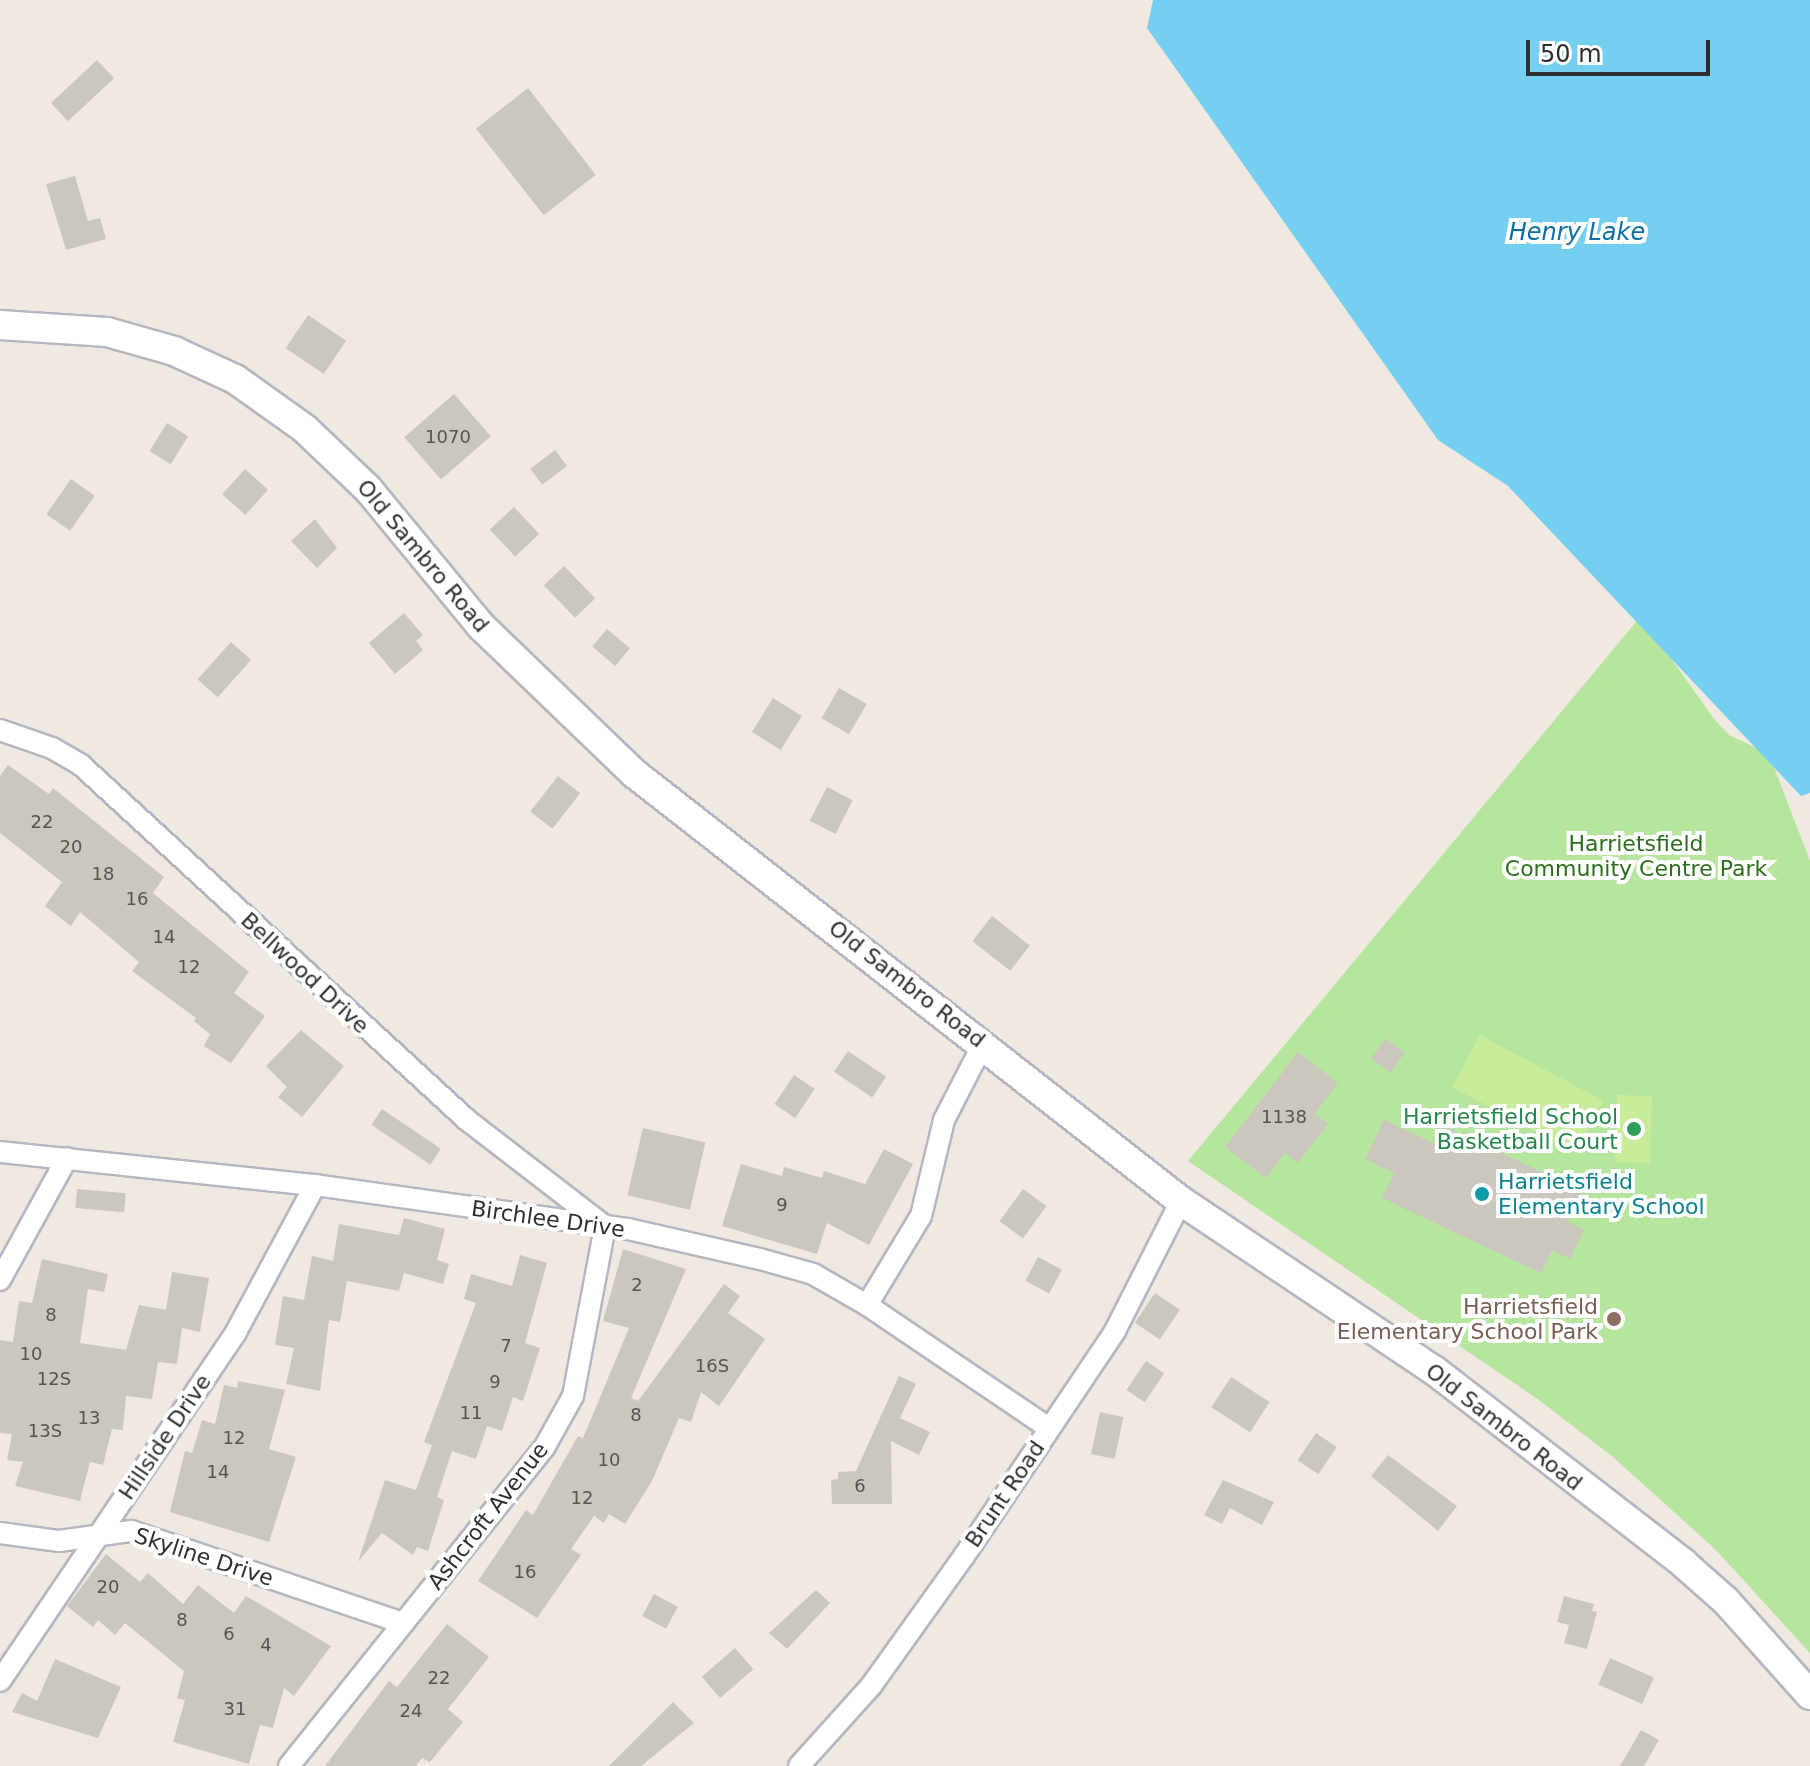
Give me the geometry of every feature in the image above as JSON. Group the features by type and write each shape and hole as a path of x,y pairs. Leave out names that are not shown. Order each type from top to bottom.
{"main road":[{"name":"Old Sambro Road","path":"0,325 107,332 174,351 235,379 305,429 368,489 481,626 591,737 1181,1201 1435,1371 1683,1563 1726,1601 1810,1695"}],"street":[{"name":"Bellwood Drive","path":"0,730 52,748 89,772 467,1120 605,1227"},
{"path":"867,1305 921,1216 944,1120 983,1044"},
{"name":"Birchlee Drive","path":"0,1152 315,1185 605,1227 785,1266 813,1274 867,1305 1049,1428"},
{"path":"0,1280 67,1158"},
{"name":"Hillside Drive","path":"0,1681 236,1332 315,1185"},
{"name":"Brunt Road","path":"799,1766 871,1686 1115,1331 1181,1201"},
{"name":"Ashcroft Avenue","path":"289,1766 522,1479 573,1396 605,1227"},
{"name":"Skyline Drive","path":"0,1533 59,1541 131,1531 403,1623"}],"green space":[{"name":"Harrietsfield Community Centre Park","path":"1641,616 1714,719 1729,735 1769,754 1810,861 1810,1653 1716,1550 1613,1457 1539,1400 1188,1161"},
{"path":"1480,1035 1604,1101 1576,1153 1452,1087"},
{"name":"Harrietsfield School Basketball Court","path":"1617,1095 1652,1096 1650,1163 1615,1162"}],"water":[{"name":"Henry Lake","path":"1153,0 1810,0 1810,793 1801,796 1508,486 1438,440 1147,28"}],"building":[{"path":"97,60 114,78 68,121 51,103"},
{"path":"528,88 596,175 544,215 476,129"},
{"path":"75,176 88,221 100,218 106,239 66,250 46,184"},
{"path":"308,315 346,341 324,374 286,348"},
{"path":"454,394 491,436 441,480 404,437"},
{"path":"167,423 188,436 171,464 150,451"},
{"path":"555,450 567,466 542,485 530,469"},
{"path":"245,469 268,490 245,515 222,494"},
{"path":"71,479 95,496 70,531 46,514"},
{"path":"514,507 539,534 515,557 490,530"},
{"path":"315,519 337,548 317,568 291,541"},
{"path":"564,566 595,598 575,618 544,585"},
{"path":"404,613 423,635 416,641 423,650 395,674 369,643"},
{"path":"607,629 630,648 615,666 592,647"},
{"path":"231,642 251,660 218,697 198,679"},
{"path":"839,688 867,704 849,734 822,718"},
{"path":"773,698 802,716 781,750 752,732"},
{"path":"8,765 49,794 53,788 164,877 153,893 249,972 234,993 265,1016 231,1063 204,1046 210,1034 194,1021 196,1018 132,971 139,962 80,912 71,926 45,906 62,882 0,833 0,776"},
{"path":"558,776 580,793 552,829 530,811"},
{"path":"827,787 853,800 836,834 810,821"},
{"path":"992,916 1030,946 1010,971 972,941"},
{"path":"301,1030 344,1066 302,1117 278,1097 287,1087 266,1066"},
{"path":"1385,1039 1405,1053 1391,1072 1371,1059"},
{"path":"848,1051 886,1077 872,1097 834,1072"},
{"path":"1298,1052 1338,1083 1315,1114 1328,1124 1298,1163 1285,1153 1266,1178 1225,1147"},
{"path":"794,1075 815,1089 795,1118 774,1104"},
{"path":"382,1109 441,1149 430,1164 371,1125"},
{"name":"Harrietsfield Elementary School","path":"1384,1120 1435,1144 1444,1126 1582,1191 1568,1222 1584,1230 1570,1259 1552,1250 1541,1273 1382,1198 1394,1173 1365,1159"},
{"path":"643,1128 705,1142 690,1210 627,1195"},
{"path":"884,1149 913,1164 869,1245 827,1223 817,1254 722,1226 741,1164 782,1176 784,1167 822,1178 824,1171 865,1184"},
{"path":"77,1189 126,1193 124,1212 75,1208"},
{"path":"1023,1189 1046,1206 1023,1238 999,1221"},
{"path":"404,1218 445,1229 437,1260 449,1264 443,1284 404,1273 399,1291 347,1281 340,1322 329,1320 320,1391 286,1384 294,1348 275,1345 283,1296 304,1300 312,1256 333,1261 339,1224 399,1235"},
{"path":"623,1249 686,1269 631,1398 638,1401 724,1284 740,1296 728,1313 765,1339 719,1406 701,1392 691,1422 679,1418 652,1481 625,1524 609,1514 604,1523 594,1516 571,1549 581,1555 537,1618 478,1581 526,1510 533,1515 578,1436 583,1438 629,1328 603,1321"},
{"path":"520,1255 547,1263 525,1343 540,1348 523,1401 513,1397 502,1431 487,1426 476,1459 452,1451 437,1497 444,1500 428,1551 417,1547 413,1555 382,1533 358,1562 385,1480 416,1490 432,1445 424,1442 476,1303 464,1299 471,1274 512,1286"},
{"path":"1038,1257 1062,1270 1049,1294 1025,1281"},
{"path":"42,1259 108,1274 104,1292 88,1289 80,1343 126,1350 139,1305 166,1310 172,1272 209,1278 200,1332 182,1328 177,1364 158,1362 152,1399 126,1396 123,1430 112,1429 103,1465 90,1462 80,1501 15,1486 23,1462 7,1460 12,1434 0,1433 0,1340 13,1342 19,1301 32,1303"},
{"path":"1155,1293 1180,1310 1160,1340 1135,1323"},
{"path":"1146,1361 1164,1373 1145,1402 1126,1390"},
{"path":"899,1376 916,1384 900,1418 930,1432 919,1455 891,1441 892,1504 832,1504 831,1480 838,1479 838,1472 856,1471"},
{"path":"1231,1377 1270,1402 1250,1432 1211,1407"},
{"path":"238,1381 285,1390 269,1449 296,1457 269,1542 170,1512 185,1451 192,1453 202,1420 215,1424 224,1385 237,1388"},
{"path":"1100,1412 1123,1417 1115,1459 1091,1454"},
{"path":"1316,1433 1337,1447 1318,1474 1298,1460"},
{"path":"1388,1455 1457,1506 1438,1531 1371,1476"},
{"path":"1223,1480 1274,1502 1262,1525 1230,1508 1222,1524 1204,1515"},
{"path":"106,1554 140,1582 148,1573 183,1604 198,1585 234,1613 246,1596 331,1646 294,1696 284,1688 273,1728 260,1725 249,1764 173,1742 185,1700 177,1698 184,1671 125,1623 115,1635 98,1620 93,1627 67,1606"},
{"path":"816,1590 830,1603 787,1649 769,1633"},
{"path":"654,1594 678,1607 666,1629 642,1616"},
{"path":"1564,1596 1594,1604 1592,1611 1597,1612 1587,1649 1564,1643 1569,1625 1557,1622"},
{"path":"447,1624 489,1657 448,1709 463,1722 430,1762 422,1758 416,1766 325,1766 389,1681 397,1687"},
{"path":"735,1648 753,1669 720,1698 702,1677"},
{"path":"1610,1658 1654,1678 1642,1704 1598,1684"},
{"path":"55,1659 121,1687 98,1738 12,1712 22,1693 37,1701"},
{"path":"673,1702 694,1723 641,1766 609,1766"},
{"path":"1641,1730 1659,1740 1644,1766 1620,1766"}],"place":[{"name":"Harrietsfield School Basketball Court","path":"1634,1129"},
{"name":"Harrietsfield Elementary School","path":"1482,1194"},
{"name":"Harrietsfield Elementary School Park","path":"1614,1319"}]}
